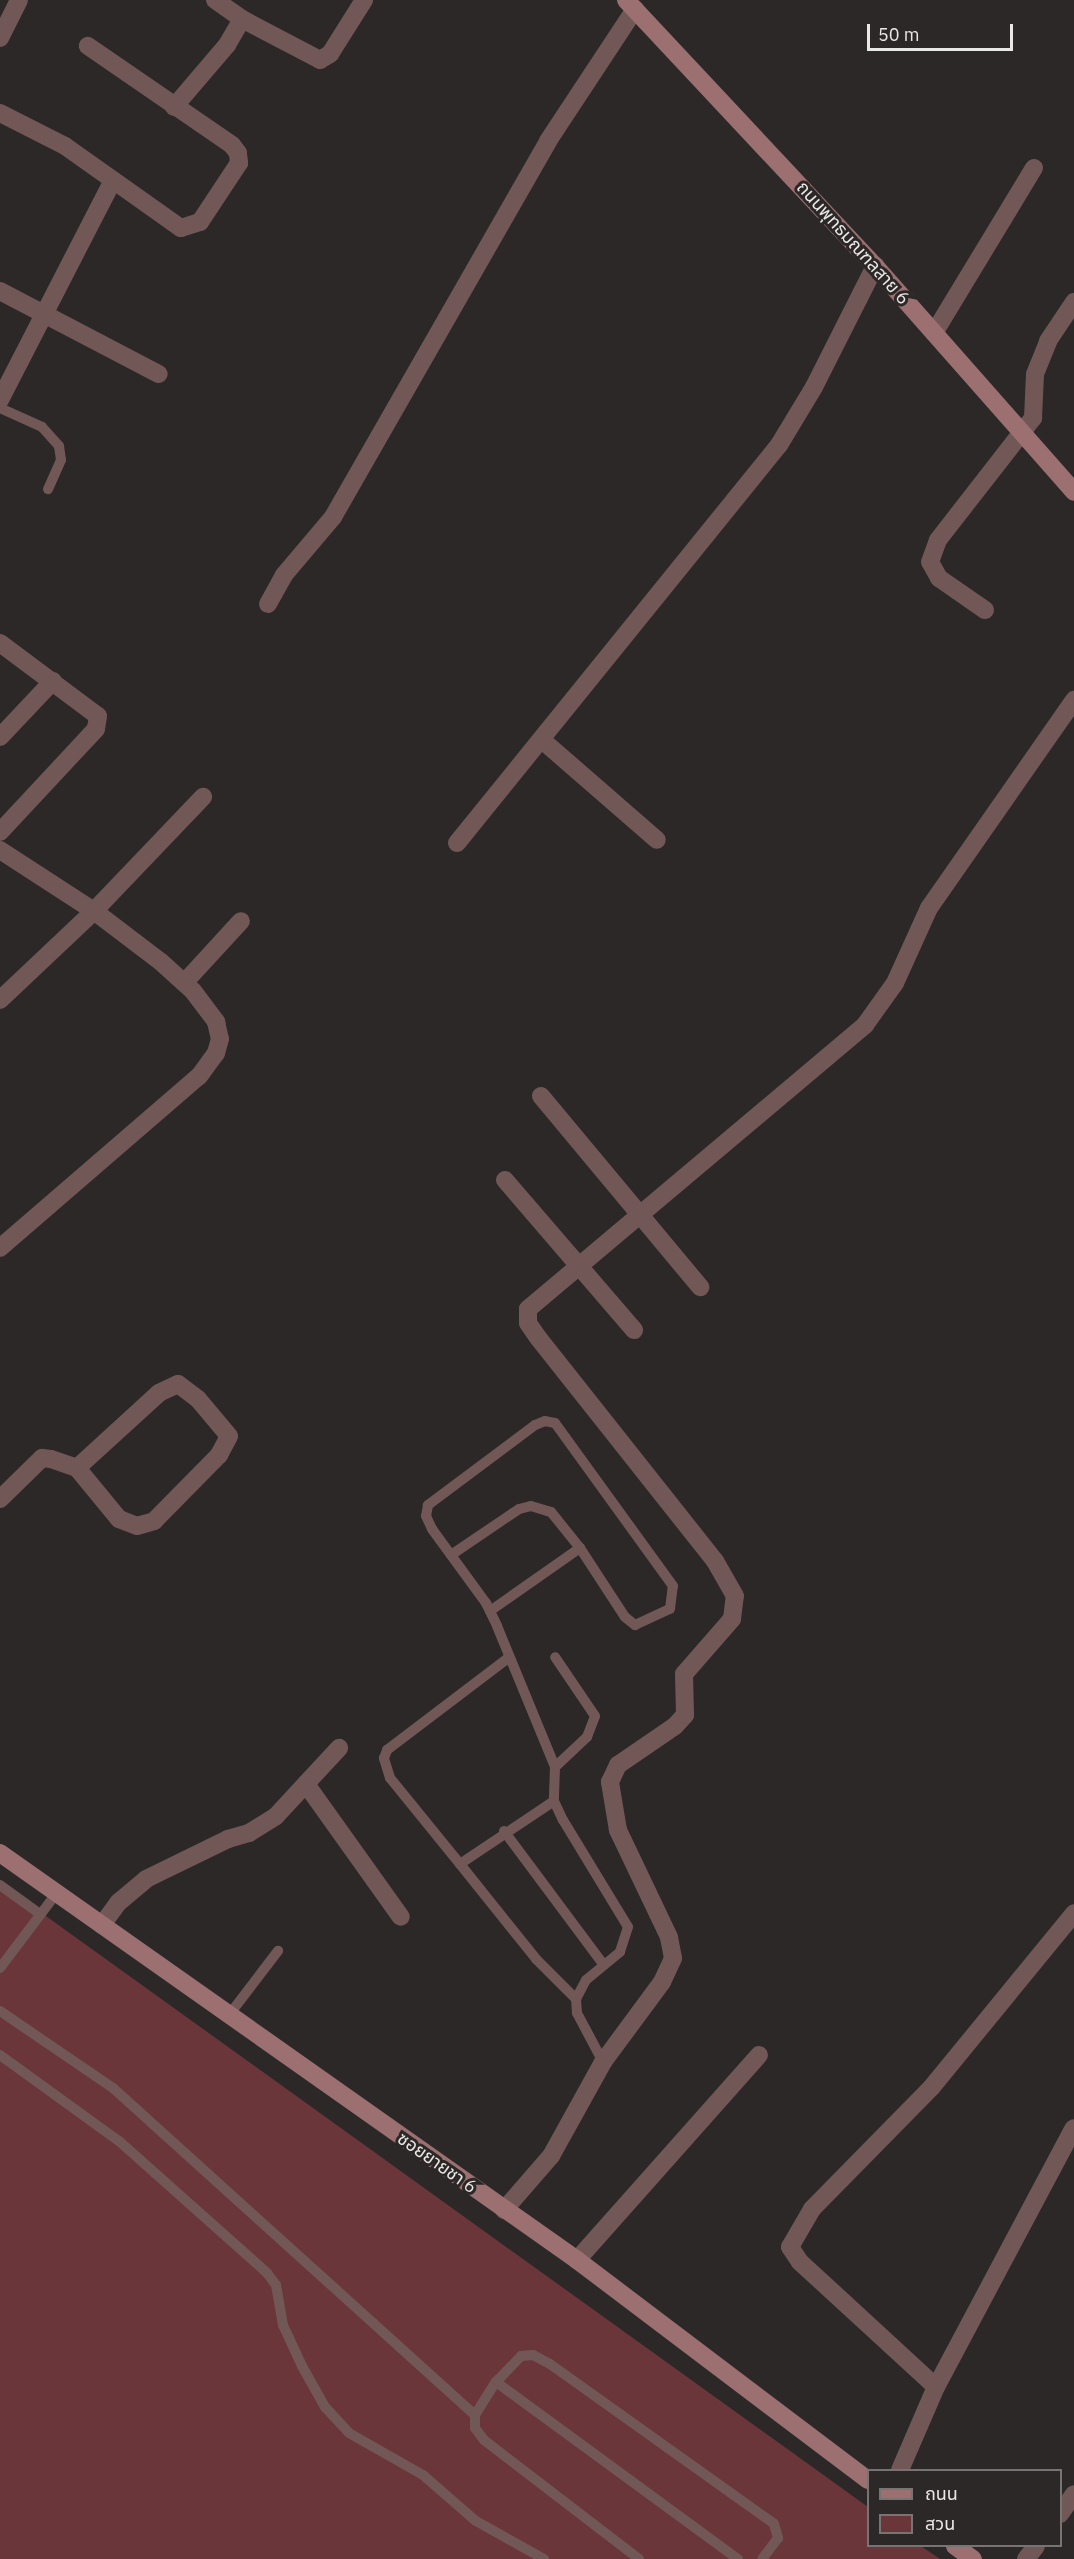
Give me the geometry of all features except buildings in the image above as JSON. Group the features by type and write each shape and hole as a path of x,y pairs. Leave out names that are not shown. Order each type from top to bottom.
{"street":[{"path":"0,38 19,0"},
{"path":"215,0 242,20 320,60 330,54 364,0"},
{"path":"268,604 284,575 333,517 548,141 631,4"},
{"name":"ถนนพุทธมณฑลสาย 6","path":"631,4 875,266 1074,492"},
{"path":"174,107 227,45 242,20"},
{"path":"0,113 40,131 181,228 200,222 239,164 238,153 232,145 88,46"},
{"path":"934,333 1034,168"},
{"path":"0,400 46,315 113,180"},
{"path":"457,843 779,445 814,387 875,266"},
{"path":"0,291 159,374"},
{"path":"985,610 939,578 930,562 938,540 1036,413 1035,374 1048,341 1074,302"},
{"path":"0,643 92,708 99,716 96,729 0,832"},
{"path":"0,737 53,681"},
{"path":"504,2210 551,2156 603,2062 662,1982 673,1958 669,1937 618,1830 610,1782 618,1766 675,1726 685,1715 684,1674 732,1619 735,1596 715,1561 528,1323 528,1309 865,1025 895,983 929,908 1074,700"},
{"path":"542,740 657,840"},
{"path":"0,1000 94,911 203,797"},
{"path":"0,850 94,911 184,982 216,1022 220,1040 216,1053 200,1076 0,1248"},
{"path":"184,982 241,921"},
{"path":"541,1096 700,1287"},
{"path":"505,1180 634,1329"},
{"path":"0,1499 42,1458 77,1468 119,1519 137,1526 154,1521 219,1455 229,1436 198,1399 178,1384 159,1393 77,1468"},
{"path":"102,1925 119,1902 146,1879 228,1839 249,1833 276,1816 339,1748"},
{"path":"306,1784 401,1917"},
{"name":"ซอยยายชา 6","path":"0,1853 577,2260 867,2479"},
{"path":"936,2387 800,2262 790,2247 812,2209 931,2088 1074,1913"},
{"path":"577,2260 759,2055"},
{"path":"900,2469 936,2387 1074,2128"},
{"path":"1062,2511 1074,2494"},
{"path":"956,2547 973,2559"},
{"path":"1026,2559 1035,2547"}],"lane":[{"path":"0,408 42,426 59,446 60,460 48,489"},
{"path":"451,1555 519,1509 531,1506 550,1512 580,1548 625,1617 635,1625 643,1624 670,1609 673,1586 555,1423 545,1421 428,1505 426,1516 432,1529 490,1611 555,1767 554,1801 628,1927 620,1952 586,1980 576,1999 577,2013 603,2062"},
{"path":"490,1611 580,1548"},
{"path":"555,1657 595,1716 587,1737 555,1767"},
{"path":"508,1658 387,1750 384,1758 390,1778 536,1959 576,1999"},
{"path":"460,1864 504,1831 554,1801"},
{"path":"504,1831 604,1965"},
{"path":"0,1885 40,1914"},
{"path":"0,1968 56,1894"},
{"path":"229,2015 278,1951"},
{"path":"0,2011 113,2088 475,2415"},
{"path":"0,2055 119,2141 267,2273 276,2285 283,2325 302,2366 325,2407 349,2433 444,2490 476,2521 544,2559"},
{"path":"639,2559 484,2440 475,2428 475,2415 496,2382 521,2356 533,2355 550,2364 774,2524 778,2538 762,2559"},
{"path":"496,2382 738,2559"}],"green space":[{"path":"0,1883 867,2506 867,2547 922,2547 940,2559 0,2559"}]}
